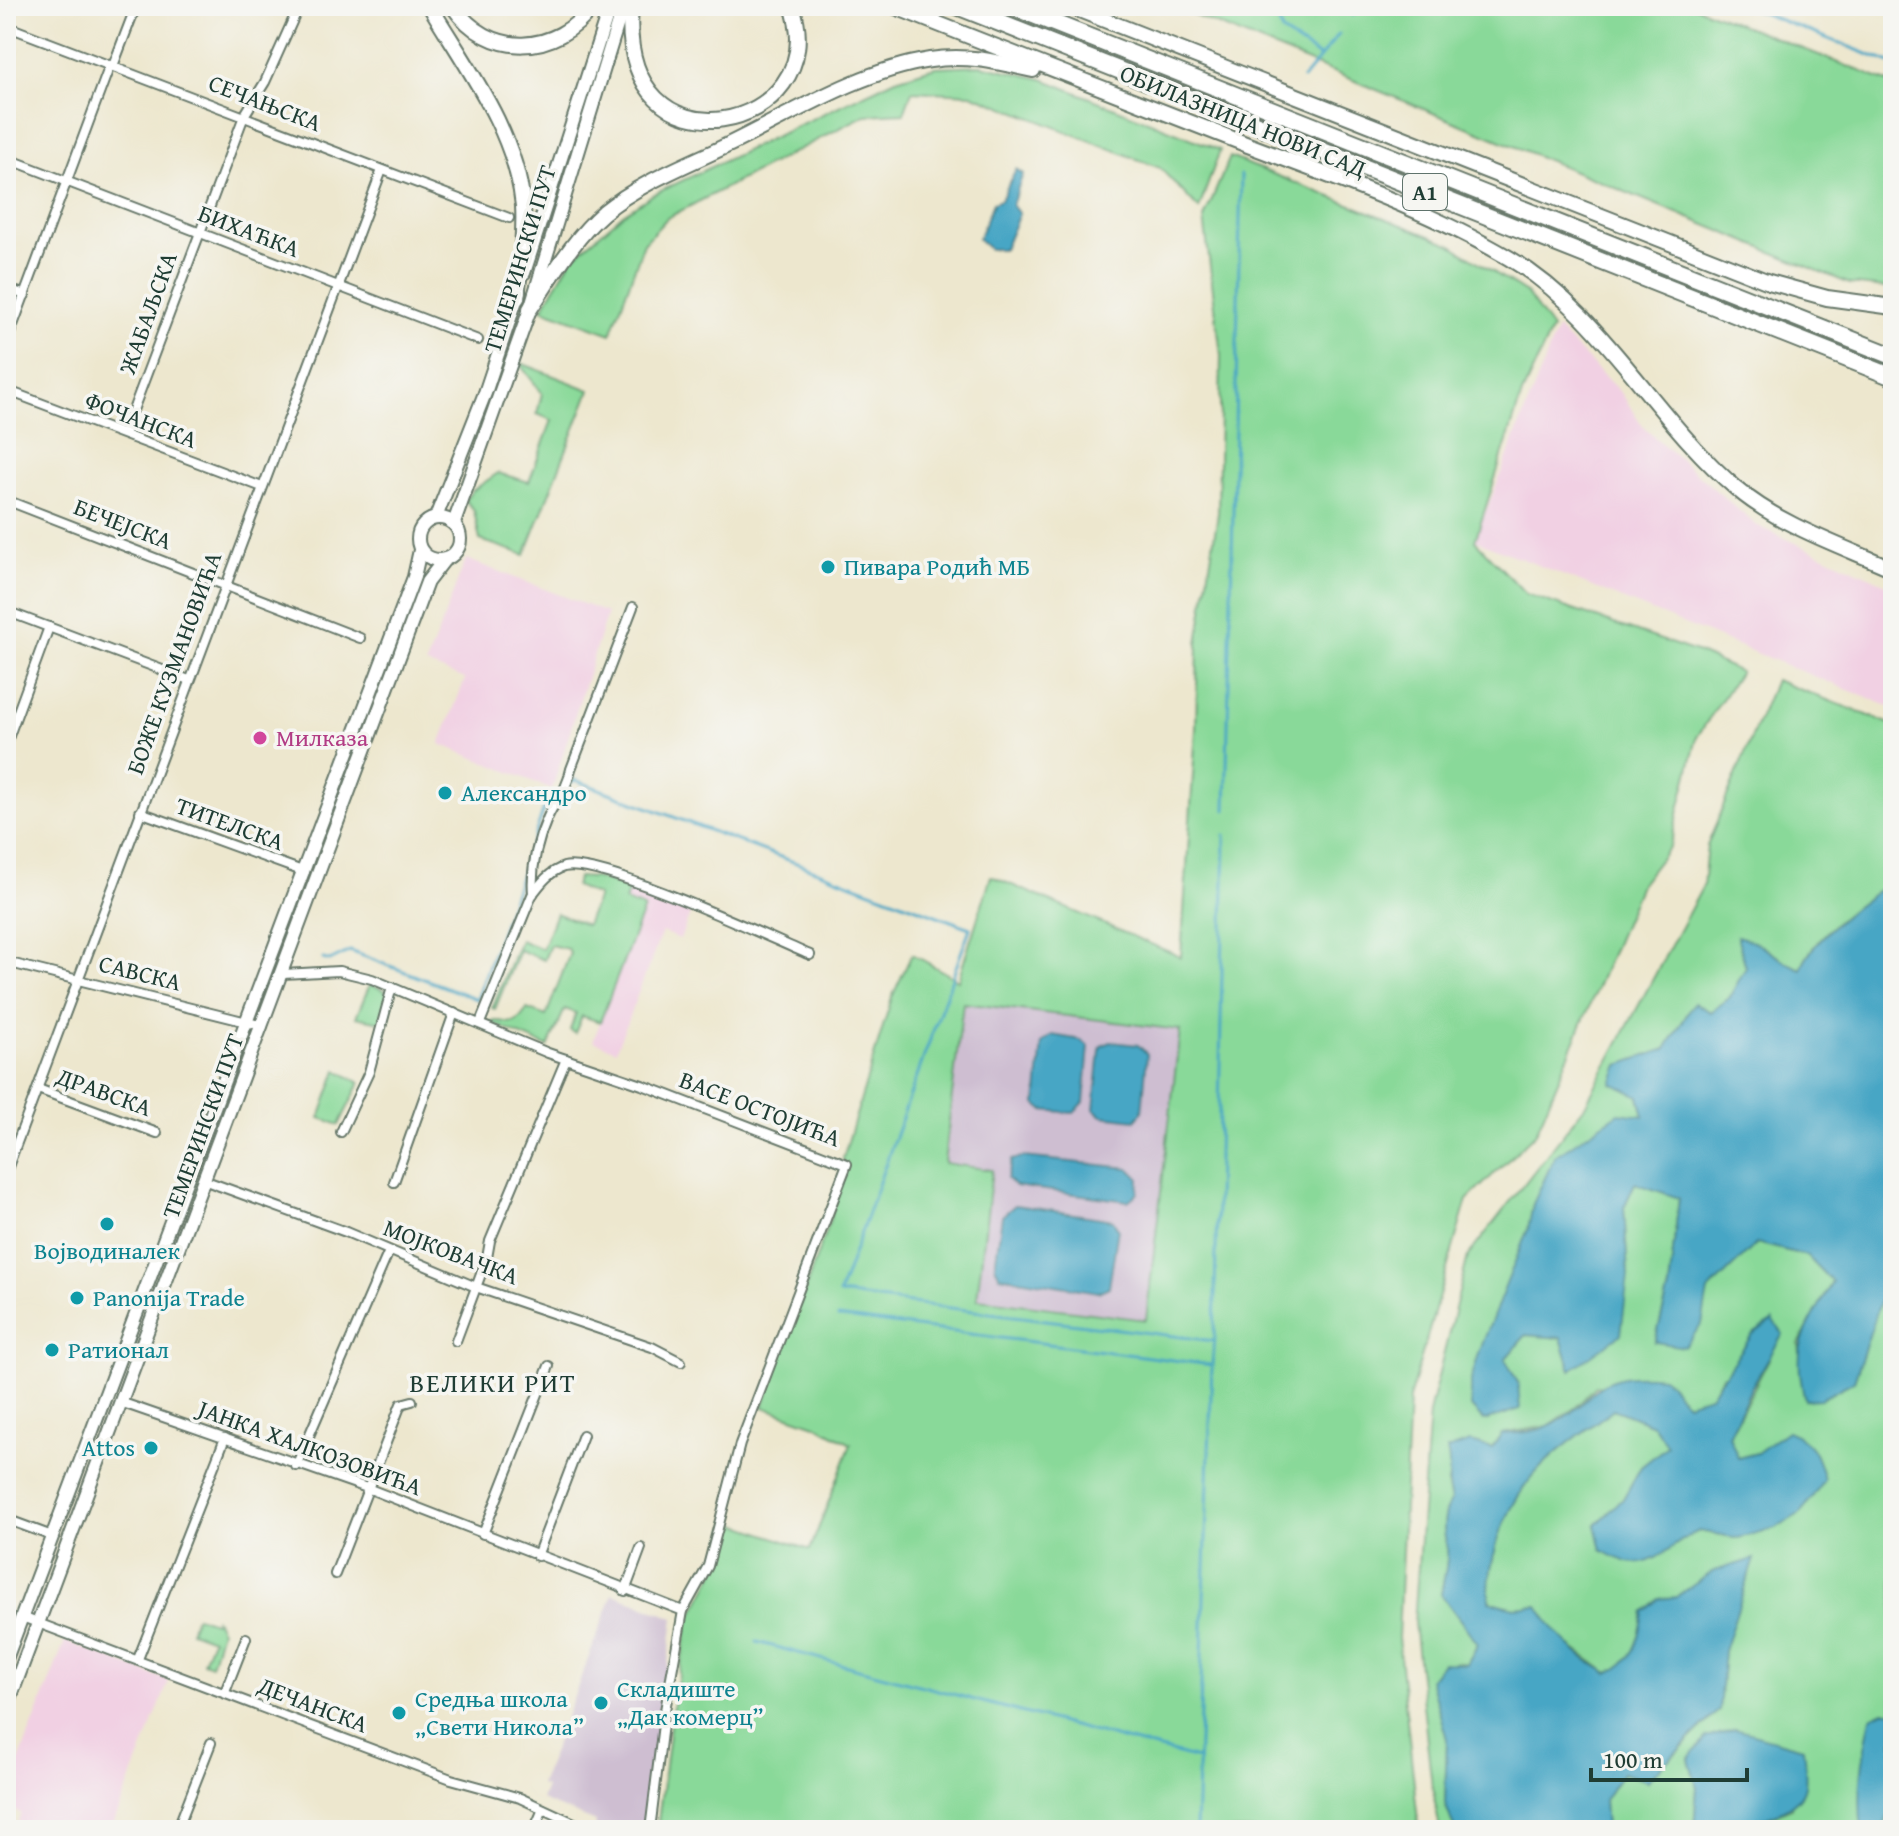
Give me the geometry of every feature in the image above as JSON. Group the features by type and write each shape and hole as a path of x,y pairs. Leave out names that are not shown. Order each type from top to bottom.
{"highway":[{"name":"A1","path":"957,6 1893,377"},
{"name":"A1","path":"1011,6 1893,356"}],"main road":[{"path":"430,6 500,125 517,172 523,228 517,298"},
{"path":"453,6 467,23 486,37 522,46 560,37 593,6"},
{"name":"ТЕМЕРИНСКИ ПУТ","path":"436,517 485,393 556,165 610,6"},
{"name":"ТЕМЕРИНСКИ ПУТ","path":"454,523 530,309 623,6"},
{"path":"631,6 631,50 645,86 659,102 677,113 716,121 755,109 785,81 797,47 792,6"},
{"name":"ОБИЛАЗНИЦА НОВИ САД","path":"893,6 1300,165 1458,231 1509,258 1538,277 1585,320 1692,445 1739,491 1788,521 1893,569"},
{"name":"ОБИЛАЗНИЦА НОВИ САД","path":"1069,6 1769,282 1827,298 1893,307"},
{"path":"1090,6 1124,28"},
{"path":"530,309 573,244 618,202 689,164 872,77 917,63 960,57 994,60 1077,79"},
{"path":"436,517 454,523 460,542 455,553 444,560 430,559 420,550 420,530 436,517"},
{"name":"ТЕМЕРИНСКИ ПУТ","path":"6,1659 305,872 414,577 420,550"},
{"name":"ТЕМЕРИНСКИ ПУТ","path":"6,1709 206,1181 427,582 444,560"}],"street":[{"path":"6,344 136,6"},
{"name":"ЖАБАЉСКА","path":"124,434 244,116 265,82 296,13 295,6"},
{"name":"СЕЧАЊСКА","path":"6,26 509,218"},
{"name":"БИХАЋКА","path":"6,158 478,340"},
{"name":"БОЖЕ КУЗМАНОВИЋА","path":"6,1172 382,170"},
{"path":"6,288 25,295"},
{"name":"ФОЧАНСКА","path":"6,390 262,487"},
{"name":"БЕЧЕЈСКА","path":"6,500 360,638"},
{"path":"533,894 537,852 548,817 566,791 633,607"},
{"path":"6,611 189,680"},
{"path":"6,744 49,627"},
{"name":"ТИТЕЛСКА","path":"140,812 305,872"},
{"path":"480,1023 533,894 541,882 564,867 593,869 660,891 810,955"},
{"name":"САВСКА","path":"6,962 263,1026"},
{"name":"ВАСЕ ОСТОЈИЋА","path":"283,974 339,971 392,987 566,1059 847,1164 740,1444 708,1566 683,1611"},
{"path":"341,1132 369,1072 392,987"},
{"path":"394,1182 454,1013"},
{"path":"456,1341 490,1241 566,1059"},
{"name":"ДРАВСКА","path":"38,1089 157,1133"},
{"name":"МОЈКОВАЧКА","path":"206,1181 300,1213 476,1287 652,1347 681,1362"},
{"path":"296,1466 389,1251"},
{"path":"483,1534 549,1366"},
{"path":"335,1574 401,1404 412,1401"},
{"name":"ЈАНКА ХАЛКОЗОВИЋА","path":"123,1403 296,1466 367,1488 625,1591 683,1611"},
{"path":"537,1556 583,1435"},
{"path":"138,1659 225,1438"},
{"path":"6,1519 52,1536"},
{"path":"625,1591 641,1548"},
{"path":"650,1830 664,1716 683,1611"},
{"name":"ДЕЧАНСКА","path":"22,1617 414,1765 520,1798 589,1830"},
{"path":"225,1692 246,1638"},
{"path":"177,1830 211,1743"},
{"path":"534,1830 543,1809"}],"shaded area":[{"path":"1557,329 1622,394 1644,428 1756,525 1893,587 1893,708 1475,540"},
{"path":"466,559 607,613 552,789 440,744 465,679 426,664"},
{"path":"630,888 691,912 680,939 662,932 616,1050 593,1041 644,909 624,901"},
{"path":"963,1003 1181,1029 1146,1320 977,1299 992,1170 944,1164"},
{"path":"613,1594 674,1618 645,1830 594,1830 596,1822 541,1800 546,1787 540,1785"},
{"path":"65,1641 169,1681 111,1830 21,1830 16,1828 21,1813 6,1807 6,1795"}],"green space":[{"path":"1172,6 1694,6 1893,84 1893,289 1850,284"},
{"path":"981,65 1043,79 1220,150 1199,209 1160,168 971,94 912,91 904,113 865,115 667,218 644,243 611,334 542,309 572,258 623,214 652,195 896,79 935,67"},
{"path":"1230,157 1450,244 1526,293 1552,329 1522,394 1475,541 1526,594 1699,653 1740,672 1697,737 1670,846 1640,885 1536,1133 1467,1200 1409,1399 1398,1638 1419,1830 657,1830 671,1717 689,1621 715,1572 728,1521 810,1550 851,1444 818,1426 763,1407 846,1174 843,1158 892,997 912,954 958,980 991,876 1181,957 1196,729 1198,643 1218,513 1221,355 1204,218","holes":["963,1003 1180,1030 1146,1320 977,1299 992,1170 944,1163"]},
{"path":"518,362 590,390 525,555 480,540 474,511 465,500 472,491 498,473 529,482 552,420 537,414 542,393"},
{"path":"1775,680 1893,725 1893,887 1885,886 1837,922 1815,945 1801,969 1755,942 1738,937 1746,967 1730,997 1711,1013 1694,1003 1666,1049 1619,1065 1639,1096 1644,1116 1533,1204 1528,1229 1471,1380 1518,1383 1505,1359 1526,1335 1561,1338 1571,1370 1628,1276 1624,1207 1635,1183 1679,1197 1669,1288 1655,1342 1702,1324 1707,1292 1757,1243 1807,1256 1832,1282 1799,1344 1805,1399 1821,1399 1854,1381 1886,1283 1893,1287 1893,1711 1883,1711 1882,1829 1893,1807 1893,1830 1708,1830 1773,1816 1791,1808 1803,1748 1775,1741 1689,1759 1697,1787 1694,1830 1606,1830 1604,1800 1622,1773 1670,1759 1719,1710 1724,1651 1753,1560 1675,1598 1659,1599 1644,1612 1638,1640 1630,1656 1608,1673 1554,1634 1538,1606 1514,1608 1488,1601 1491,1565 1502,1530 1518,1497 1547,1461 1613,1409 1653,1425 1668,1446 1641,1467 1623,1499 1596,1525 1686,1536 1699,1531 1738,1538 1824,1480 1813,1450 1803,1440 1787,1432 1757,1453 1737,1458 1729,1436 1769,1359 1722,1376 1711,1396 1686,1403 1663,1377 1596,1386 1576,1407 1548,1426 1502,1434 1492,1448 1470,1442 1447,1484 1451,1500 1445,1518 1447,1560 1441,1594 1478,1644 1467,1664 1457,1662 1430,1679 1447,1739 1445,1803 1455,1830 1440,1830 1432,1786 1414,1623 1429,1413 1468,1256 1584,1107 1703,886 1707,846"},
{"path":"578,877 596,878 630,888 625,901 644,908 600,1022 582,1016 575,1033 570,1030 576,1013 565,1009 548,1047 489,1022 513,1022 527,1009 546,1016 570,953 568,949 550,945 544,960 519,950 495,1009 492,1008 520,940 542,949 556,913 586,925 598,896 575,886"},
{"path":"370,984 385,990 387,994 381,1022 356,1017"},
{"path":"337,1070 360,1083 339,1125 320,1118"},
{"path":"196,1616 214,1622 215,1619 221,1630 211,1665 203,1662 212,1639 190,1631"}],"water":[{"path":"1016,169 1023,174 1012,205 1019,214 1004,249 989,249 978,239 993,203 1001,200"},
{"path":"1885,886 1893,887 1893,1287 1886,1284 1854,1381 1821,1399 1805,1400 1800,1350 1832,1282 1807,1256 1757,1243 1708,1291 1702,1324 1684,1347 1655,1342 1669,1288 1679,1198 1635,1183 1624,1207 1628,1276 1621,1334 1571,1370 1561,1338 1526,1335 1505,1359 1518,1383 1520,1409 1484,1421 1471,1407 1471,1380 1528,1229 1533,1204 1555,1156 1619,1113 1644,1116 1639,1096 1612,1083 1619,1065 1666,1049 1694,1003 1711,1012 1730,997 1746,967 1737,936 1754,942 1801,969 1826,934 1849,912"},
{"path":"1052,1035 1081,1040 1089,1046 1084,1102 1074,1113 1043,1110 1036,1104 1042,1043"},
{"path":"1111,1042 1138,1045 1147,1054 1142,1112 1135,1120 1102,1116 1094,1109 1101,1046"},
{"path":"1023,1157 1129,1168 1139,1178 1138,1193 1128,1201 1015,1186 1007,1179 1012,1160"},
{"path":"1015,1205 1113,1220 1118,1229 1109,1287 1098,1292 1000,1276 995,1266 1002,1216"},
{"path":"1773,1320 1783,1334 1751,1388 1729,1436 1738,1458 1757,1453 1787,1431 1808,1444 1816,1456 1824,1480 1801,1513 1775,1528 1738,1538 1699,1531 1644,1563 1619,1559 1602,1550 1596,1525 1623,1499 1641,1467 1667,1446 1653,1425 1613,1409 1556,1453 1528,1482 1502,1530 1489,1583 1489,1601 1514,1608 1538,1606 1568,1644 1608,1673 1630,1656 1638,1640 1644,1612 1659,1599 1676,1597 1714,1571 1754,1559 1724,1651 1719,1710 1647,1781 1622,1773 1604,1800 1606,1830 1455,1830 1445,1803 1447,1739 1430,1679 1443,1663 1467,1664 1478,1644 1441,1594 1447,1560 1445,1518 1451,1500 1447,1450 1470,1442 1492,1448 1502,1434 1530,1432 1546,1427 1564,1418 1606,1383 1620,1378 1663,1377 1686,1403 1710,1396 1752,1335"},
{"path":"1883,1711 1893,1711 1893,1807 1882,1829 1862,1830 1861,1787 1866,1745 1871,1717"},
{"path":"1735,1729 1803,1748 1805,1786 1800,1797 1789,1807 1774,1814 1739,1825 1694,1830 1697,1787 1689,1759 1706,1738"}],"waterway":[{"path":"1274,6 1282,32 1320,57"},
{"path":"1744,6 1893,64"},
{"path":"1353,15 1358,9"},
{"path":"1303,79 1339,34"},
{"path":"1226,810 1241,175"},
{"path":"570,783 575,780 970,928 839,1294 1214,1341 1212,1365"},
{"path":"323,959 330,961 350,951 477,999 544,809 558,793"},
{"path":"1214,1340 1225,836"},
{"path":"838,1317 1212,1365 1196,1830"},
{"path":"757,1642 1197,1759"}],"place":[{"name":"Пивара Родић МБ","path":"828,567"},
{"name":"Милказа","path":"260,738"},
{"name":"Александро","path":"445,793"},
{"name":"Војводиналек","path":"107,1224"},
{"name":"Panonija Trade","path":"77,1298"},
{"name":"Ратионал","path":"52,1350"},
{"name":"Attos","path":"151,1448"},
{"name":"Складиште „Дак комерц”","path":"601,1703"},
{"name":"Средња школа „Свети Никола”","path":"399,1713"}],"district":[{"name":"ВЕЛИКИ РИТ","path":"493,1383"}]}
